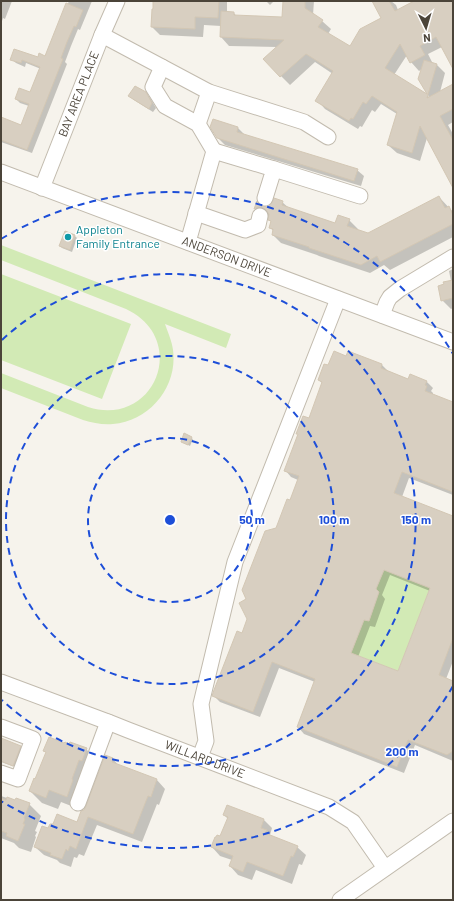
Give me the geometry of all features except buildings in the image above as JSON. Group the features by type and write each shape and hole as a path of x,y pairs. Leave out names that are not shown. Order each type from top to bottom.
{"street":[{"name":"BAY AREA PLACE","path":"42,188 102,35 117,1"},
{"path":"102,35 209,92 304,122 328,137"},
{"path":"162,67 153,87 166,106 198,124 214,151 360,196"},
{"path":"198,124 209,92"},
{"path":"188,242 214,151"},
{"path":"265,198 274,169"},
{"name":"ANDERSON DRIVE","path":"1,172 453,342"},
{"path":"196,213 245,230 258,225 260,216"},
{"path":"382,315 390,297 400,289 453,257"},
{"path":"200,757 206,741 201,704 235,562 338,299"},
{"name":"WILLARD DRIVE","path":"2,685 108,722 329,807 353,822 385,868"},
{"path":"78,804 108,722"},
{"path":"1,727 32,739 18,779 1,773"},
{"path":"340,900 453,821"}],"green space":[{"path":"1,245 231,334 226,348 165,324 173,350 171,376 166,388 150,409 139,416 113,424 98,424 83,420 1,388 1,373 88,407 111,410 131,405 146,393 156,377 160,359 156,340 145,323 126,309 1,260"},
{"path":"1,274 131,324 102,399 1,360"},
{"path":"384,570 430,588 398,671 351,653 364,620 369,621 379,592 376,589"}],"place":[{"name":"Appleton Family Entrance","path":"68,237"}]}
